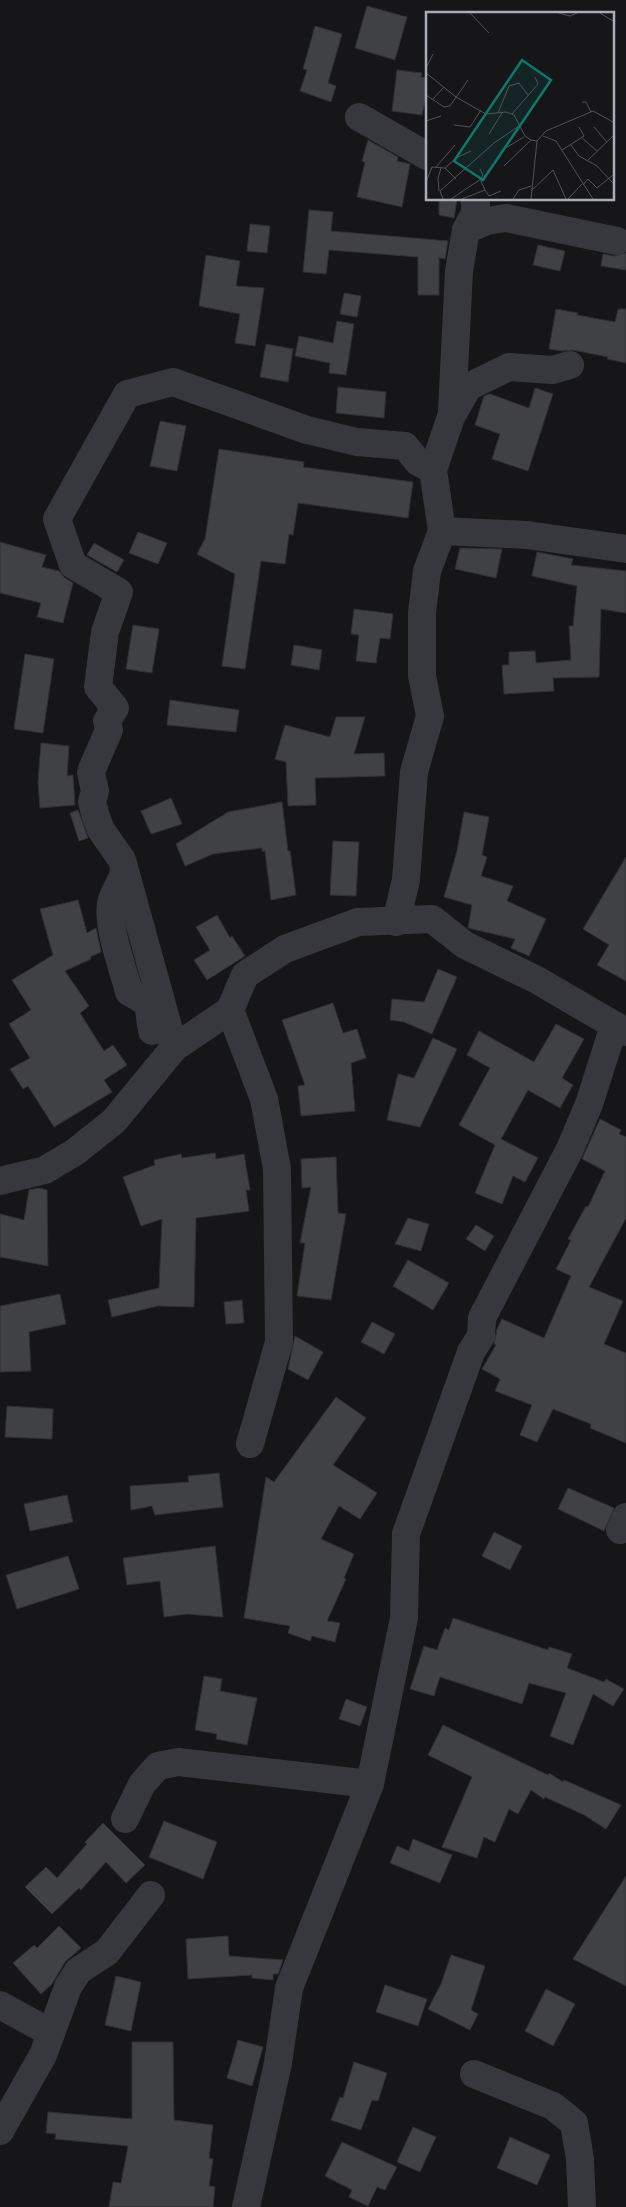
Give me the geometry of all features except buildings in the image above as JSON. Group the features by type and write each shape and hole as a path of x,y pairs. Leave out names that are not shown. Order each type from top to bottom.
{"street":[{"path":"359,117 426,155"},
{"path":"451,417 459,271 466,230 474,215 476,203 474,200"},
{"path":"466,230 487,221 506,218 617,241"},
{"path":"396,922 406,880 414,772 430,716 422,676 422,613 427,571 442,531 433,470 451,417 468,387 510,367 552,370 570,365"},
{"path":"165,1057 122,860 101,830 92,802 95,791 91,773 109,730 107,721 115,708 98,687 105,632 119,592 73,565 57,519 127,394 173,382 308,430 357,442 405,446 418,462 433,470"},
{"path":"442,531 527,535 626,550"},
{"path":"0,1181 45,1170 75,1152 114,1121 165,1057 230,1010 245,975 285,949 358,922 396,922 432,919 465,945 537,980 620,1029 570,1149 482,1318 481,1336 471,1352 406,1534 404,1618 370,1784 290,1988 278,2063 246,2207"},
{"path":"230,1010 264,1099 277,1169 279,1342 250,1444"},
{"path":"125,1818 142,1784 158,1766 178,1762 370,1784"},
{"path":"0,2131 43,2056 68,1987 78,1971 107,1952 151,1895"},
{"path":"0,2005 51,2033"},
{"path":"474,2074 553,2106 574,2123 580,2159 582,2207"}]}
